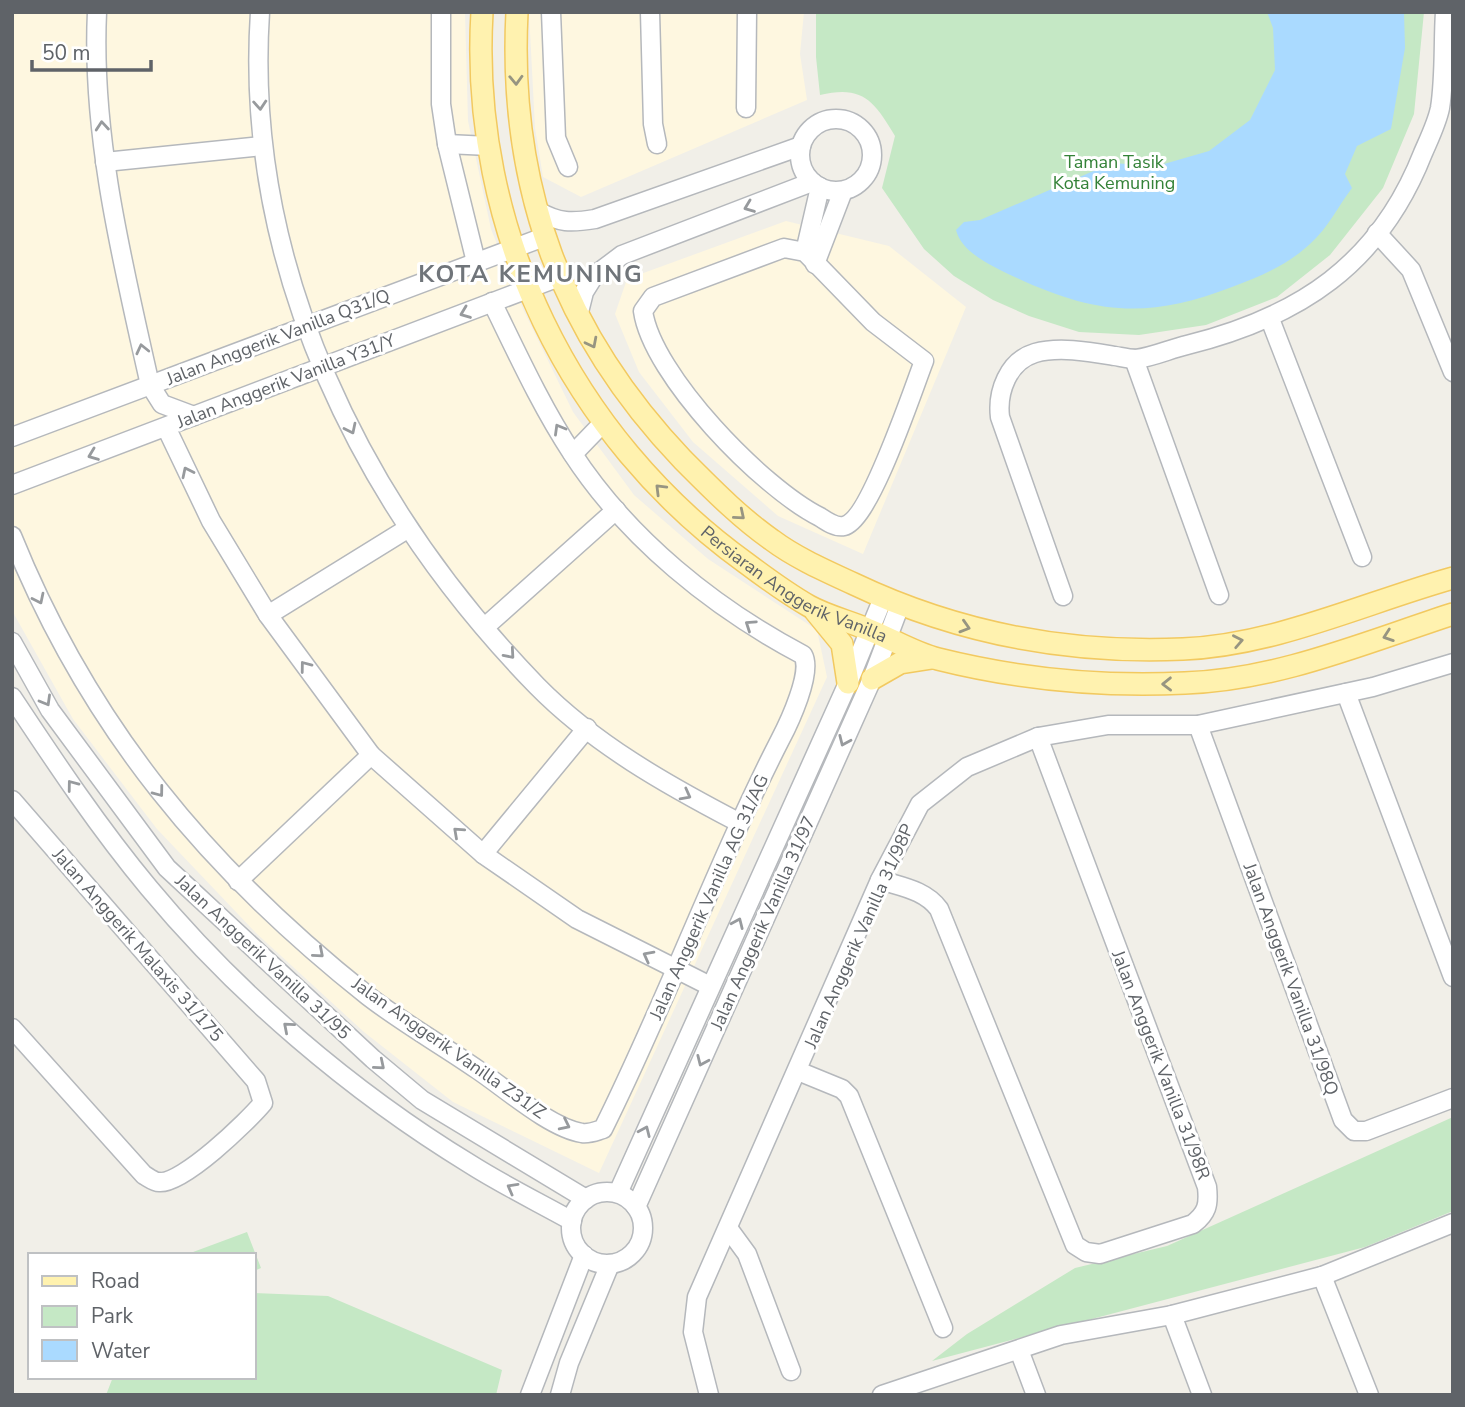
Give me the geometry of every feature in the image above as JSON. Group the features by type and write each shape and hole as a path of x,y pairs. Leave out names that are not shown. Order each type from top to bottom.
{"main road":[{"name":"Persiaran Anggerik Vanilla","path":"482,12 485,121 489,146 514,249 563,363 602,424 688,517 721,545 810,606 934,658 1036,677 1106,684 1188,683 1276,670 1453,614"},
{"name":"Persiaran Anggerik Vanilla","path":"517,12 517,107 526,166 544,237 578,316 600,358 634,405 735,510 773,542 820,569 891,602 964,627 1042,643 1134,650 1188,649 1270,635 1343,615 1453,578"},
{"path":"810,606 842,644 848,683"},
{"path":"872,678 900,663 934,658"}],"street":[{"path":"97,12 95,45 105,162 150,385 162,404 194,416"},
{"path":"260,12 262,146 279,235 321,368 364,455 407,529 444,582 538,687 587,728 660,781 738,822"},
{"path":"441,12 441,104 447,144 476,262"},
{"path":"551,12 556,138 568,167"},
{"path":"650,12 653,124 657,144"},
{"path":"746,108 747,12"},
{"path":"1063,596 1000,417 998,401 1004,382 1015,366 1033,354 1076,352 1134,359 1233,334 1304,301 1339,275 1377,233 1417,169 1446,111 1445,12"},
{"path":"578,316 584,292 594,276 622,255 816,185 843,191 857,185 869,171 872,148 864,131 843,119 825,120 809,130 801,146 801,166 816,185 810,258 873,322 924,360 892,446 858,517 845,526 838,526 809,512 773,487 734,449 676,382 646,331 643,311 653,297 784,248 810,258"},
{"path":"447,144 489,146"},
{"path":"105,162 262,146"},
{"path":"538,211 555,221 570,223 595,219 801,146"},
{"path":"810,258 843,191"},
{"path":"1377,233 1411,270 1453,372"},
{"name":"Jalan Anggerik Vanilla Q31/Q","path":"12,437 544,237"},
{"name":"Jalan Anggerik Vanilla Y31/Y","path":"12,485 559,276"},
{"path":"486,626 616,510 573,454 529,378 492,302"},
{"path":"1270,319 1362,557"},
{"path":"1134,359 1219,595"},
{"path":"573,454 602,424"},
{"path":"166,427 211,521 268,615 371,755 482,854 577,919 709,986"},
{"name":"Jalan Anggerik Vanilla AG 31/AG","path":"603,1129 677,971 738,822 783,733 806,674 807,661 803,655 751,627 669,564 616,510"},
{"path":"268,615 407,529"},
{"name":"Jalan Anggerik Vanilla Z31/Z","path":"12,536 33,588 87,691 177,815 238,881 370,997 546,1115 580,1132 603,1129"},
{"path":"1414,589 1453,569"},
{"path":"879,634 891,602"},
{"name":"Jalan Anggerik Vanilla 31/97","path":"636,1207 872,678 879,634"},
{"name":"Jalan Anggerik Vanilla 31/97","path":"618,1194 709,986 848,683 879,634"},
{"name":"Jalan Anggerik Vanilla 31/95","path":"12,642 50,710 167,869 373,1059 422,1100 586,1199"},
{"name":"Jalan Anggerik Vanilla 31/98P","path":"709,1395 697,1358 694,1320 696,1297 880,880 920,804 967,767 1038,737 1108,725 1198,725 1284,709 1453,663"},
{"path":"1346,693 1453,977"},
{"name":"Jalan Anggerik Vanilla 31/95","path":"12,697 51,756 149,888 253,997 357,1087 470,1165 572,1221"},
{"name":"Jalan Anggerik Vanilla 31/98Q","path":"1198,725 1343,1120 1354,1131 1366,1131 1453,1098"},
{"path":"482,854 587,728"},
{"name":"Jalan Anggerik Vanilla 31/98R","path":"880,880 921,892 939,909 1075,1245 1086,1252 1100,1254 1194,1224 1204,1215 1209,1204 1207,1187 1038,737"},
{"path":"238,881 371,755"},
{"name":"Jalan Anggerik Malaxis 31/175","path":"12,800 256,1081 263,1103 254,1114 190,1169 174,1178 159,1182 144,1175 12,1028"},
{"path":"798,1071 842,1089 849,1096 943,1328"},
{"path":"596,1194 618,1194 636,1207 643,1228 637,1248 620,1262 610,1264 584,1255 573,1240 572,1221 586,1199 596,1194"},
{"path":"882,1395 1060,1335 1172,1315 1322,1276 1453,1223"},
{"path":"728,1228 747,1254 791,1371"},
{"path":"530,1395 584,1255"},
{"path":"560,1395 569,1363 610,1264"},
{"path":"1322,1276 1369,1395"},
{"path":"1172,1315 1202,1395"},
{"path":"1019,1350 1036,1395"}],"shaded area":[{"path":"12,12 465,12 468,121 491,229 523,309 573,412 634,495 708,559 817,630 827,677 599,1173 453,1102 364,1032 256,933 157,829 73,719 15,616 12,609"},
{"path":"529,12 804,12 800,54 807,100 581,197 543,177 535,128"},
{"path":"786,221 889,246 966,307 863,554 778,516 693,442 639,372 615,314 627,279"}],"green space":[{"name":"Taman Tasik Kota Kemuning","path":"816,12 1424,12 1414,114 1383,188 1330,255 1277,297 1206,325 1139,335 1079,332 1029,316 993,300 954,276 924,249 882,188 895,136 888,124 873,105 857,94 835,92 820,95 816,57"},
{"path":"1453,1117 1453,1211 1365,1247 932,1361 967,1334 1075,1268 1167,1246"},
{"path":"247,1232 255,1253 190,1253"},
{"path":"256,1255 261,1268 256,1270"},
{"path":"256,1293 328,1296 502,1370 496,1395 106,1395 112,1379 256,1379"}],"water":[{"path":"1267,12 1404,12 1405,48 1391,129 1357,146 1345,174 1352,188 1322,231 1302,251 1264,274 1202,297 1149,308 1123,308 1073,300 1017,278 972,253 959,239 956,230 964,222 980,220 1112,163 1157,166 1209,151 1250,120 1275,70 1273,28"}],"district":[{"name":"KOTA KEMUNING","path":"531,274"}]}
